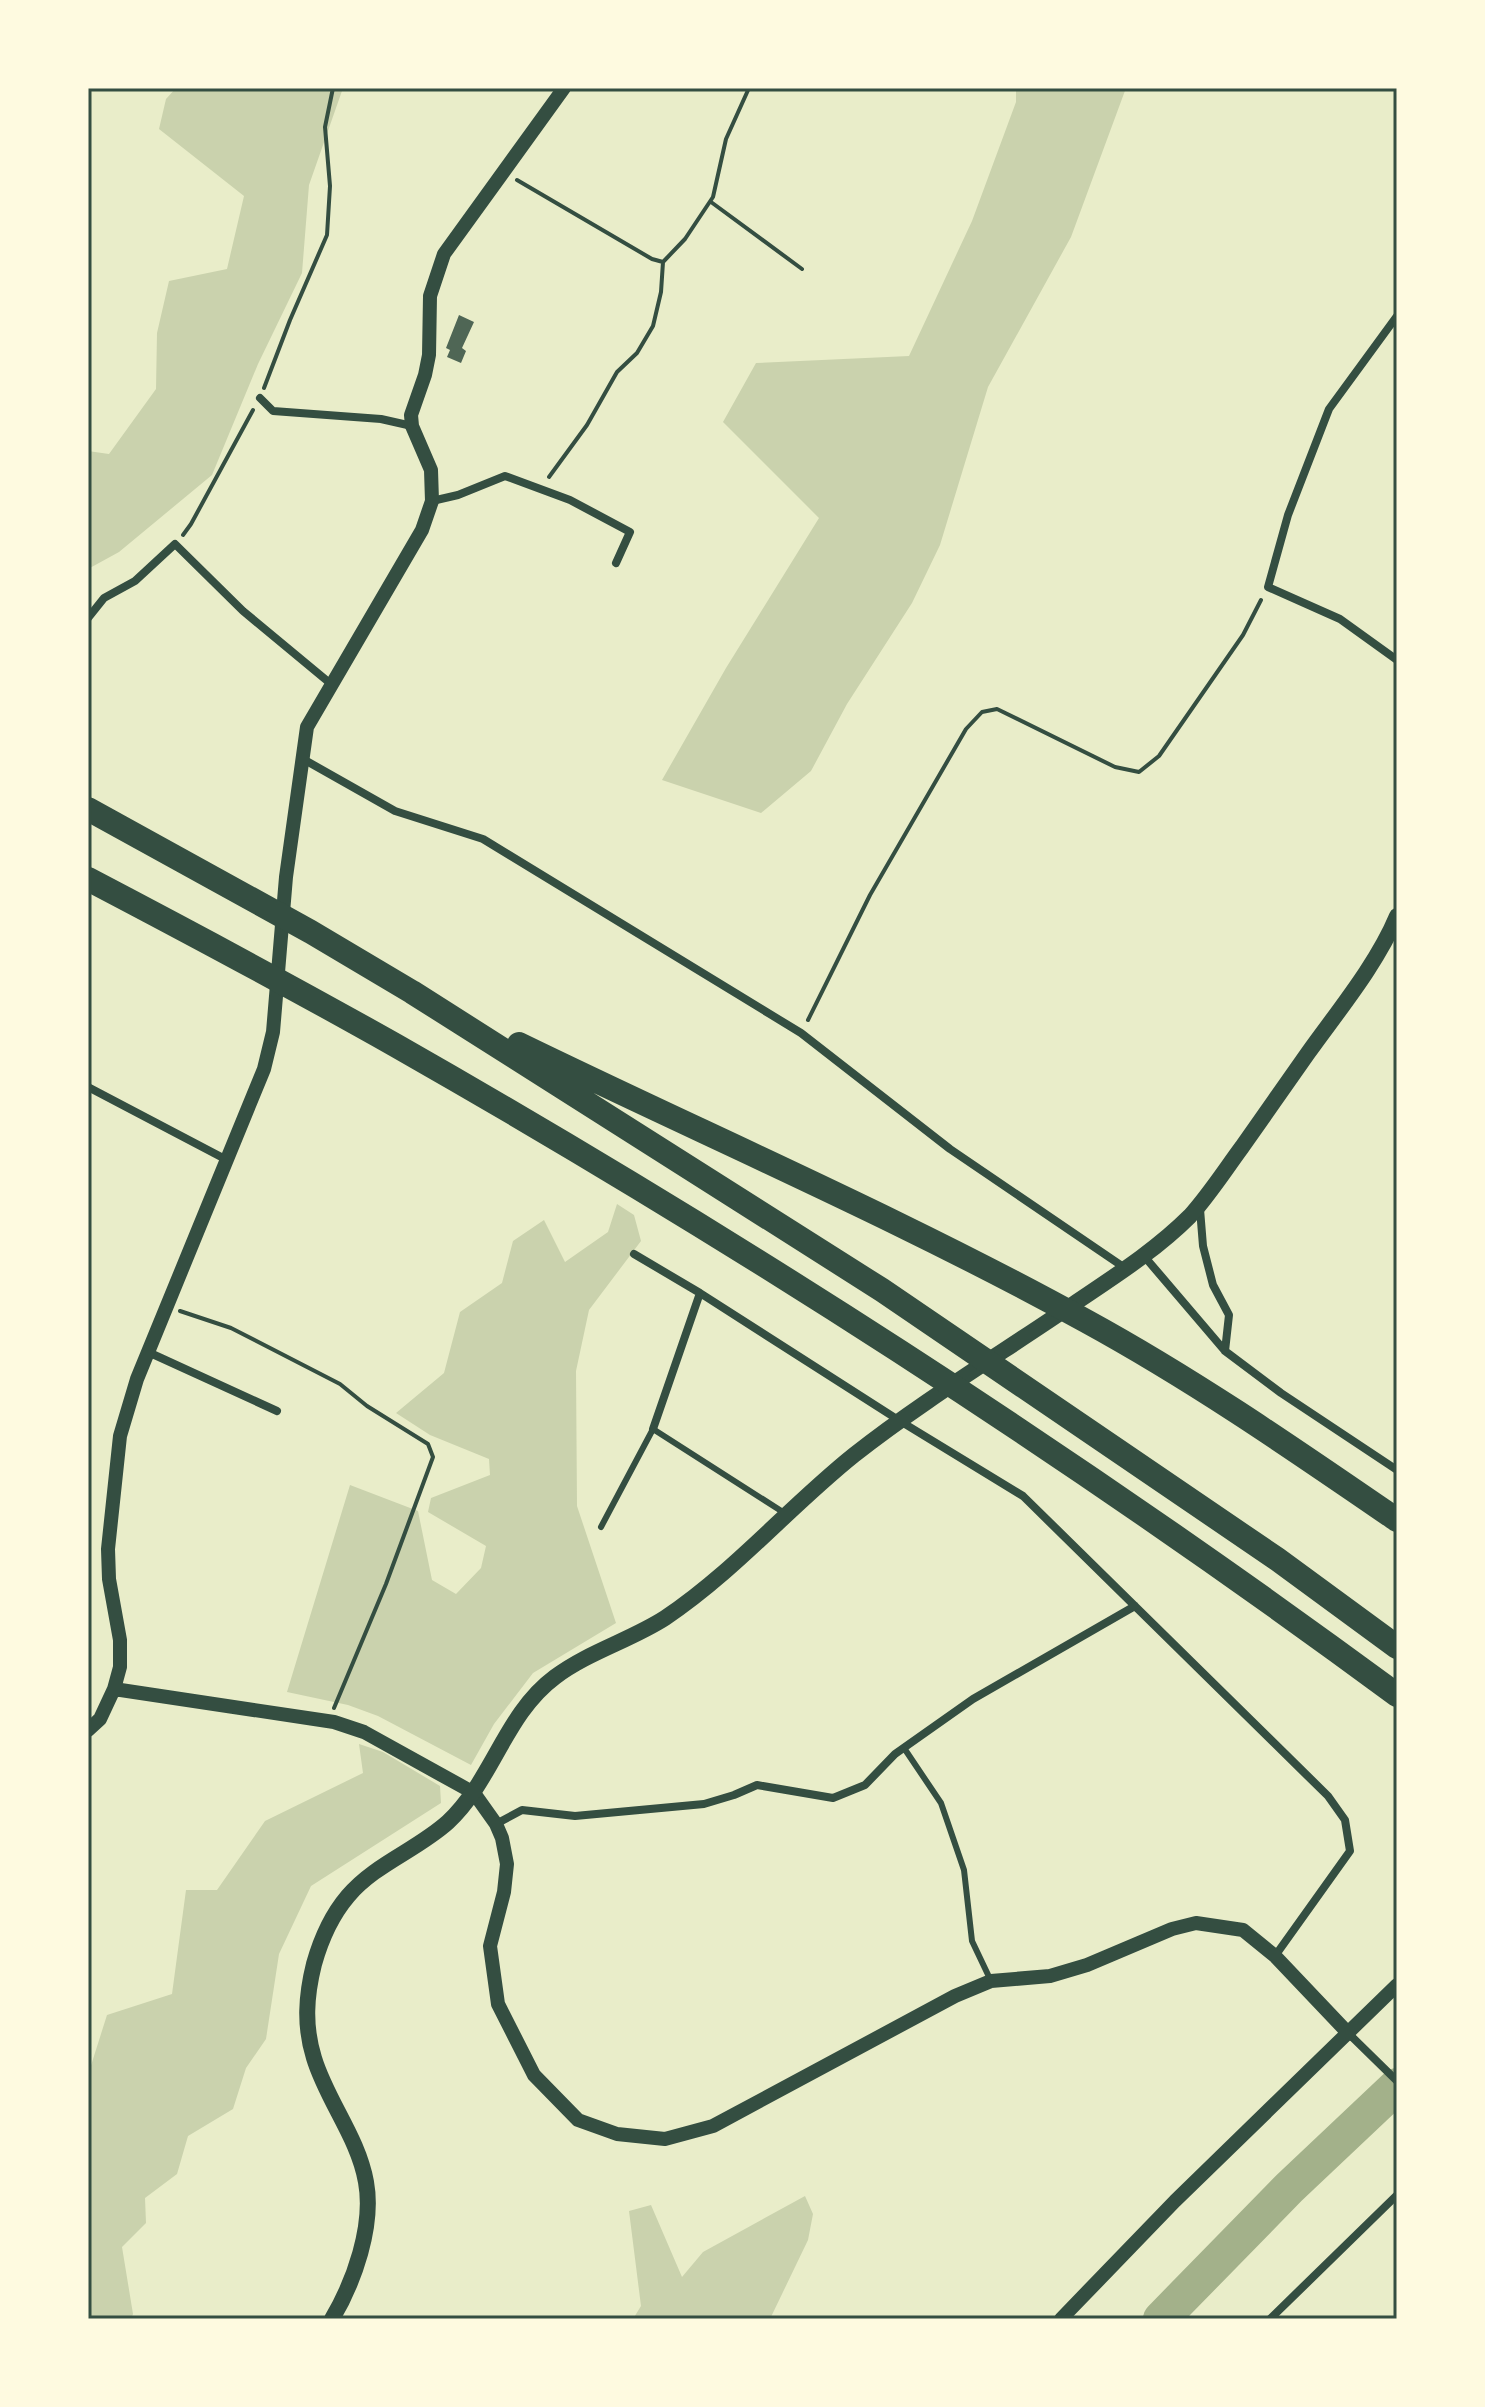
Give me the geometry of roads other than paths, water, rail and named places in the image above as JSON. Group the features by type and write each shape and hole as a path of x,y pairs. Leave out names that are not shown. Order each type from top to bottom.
{"highway":[{"path":"88,809 311,932 412,992 882,1290 1277,1559 1397,1647"},
{"path":"88,879 395,1045 610,1172 857,1324 1246,1584 1397,1695"},
{"path":"412,992 962,1255 1087,1321 1205,1390 1397,1520"}],"main road":[{"path":"332,2319 354,2267 368,2210 366,2181 356,2147 314,2060 306,2017 308,1990 319,1945 334,1914 350,1893 370,1875 446,1824 466,1789 516,1717 536,1693 557,1675 662,1620 716,1581 851,1458 900,1421 1144,1255 1170,1233 1200,1204 1336,1014 1390,933 1397,916"}],"street":[{"path":"88,1730 100,1719 120,1667 120,1640 109,1579 108,1549 120,1436 148,1352 264,1069 273,1032 286,877 307,727 422,530 432,501 431,470 412,426 411,415 429,355 430,296 444,254 564,88"},
{"path":"1397,316 1329,409 1288,515 1268,587 1340,619 1397,660"},
{"path":"260,398 273,411 381,419 412,426"},
{"path":"432,501 458,495 505,476 570,500 630,532 616,563"},
{"path":"88,618 104,598 135,581 175,544 243,611 331,684"},
{"path":"301,759 395,811 483,839 801,1033 950,1149 1125,1268"},
{"path":"88,1087 228,1160"},
{"path":"1200,1204 1203,1246 1213,1285 1229,1315 1225,1351"},
{"path":"634,1254 1023,1496 1328,1796 1345,1820 1350,1851 1275,1956"},
{"path":"1144,1255 1225,1351 1281,1393 1397,1470"},
{"path":"653,1429 700,1293"},
{"path":"148,1352 277,1411"},
{"path":"496,1824 522,1810 575,1816 704,1804 757,1785 833,1798 865,1785 904,1748 973,1699 1135,1606"},
{"path":"114,1689 334,1722 364,1732 466,1789 496,1824 507,1864 504,1892 490,1946 498,2004 534,2075 578,2120 617,2134 665,2139 713,2126 955,1996 991,1981 1050,1976 1087,1965 1172,1929 1196,1923 1243,1930 1275,1956 1397,2081"},
{"path":"1061,2319 1175,2201 1397,1985"},
{"path":"1270,2319 1397,2195"}],"lane":[{"path":"601,1527 653,1429 788,1516"},
{"path":"904,1748 941,1803 964,1870 972,1941 991,1981"}],"waterway":[{"path":"1161,2319 1289,2188 1397,2086"}]}
